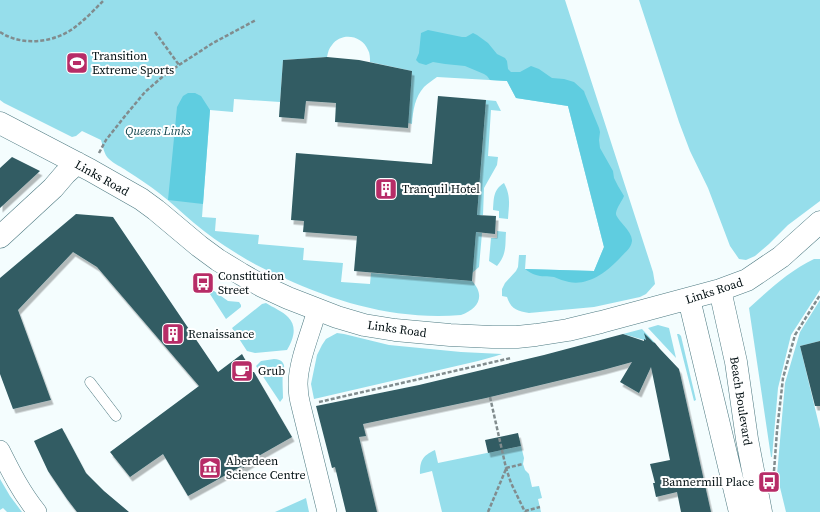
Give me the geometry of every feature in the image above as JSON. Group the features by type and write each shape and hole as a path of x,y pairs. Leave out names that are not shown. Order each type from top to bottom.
{"street":[{"name":"Links Road","path":"0,123 149,204 199,246 262,286 337,317 395,330 450,335 517,337 546,334 578,328 689,299 748,280 781,257 820,222"},
{"path":"0,237 53,188 83,167"},
{"name":"Beach Boulevard","path":"720,290 736,362 747,439 761,512"},
{"name":"Beach Boulevard","path":"689,299 740,512"},
{"path":"317,310 299,372 298,388 327,512"},
{"path":"0,450 16,483 36,512"}],"lane":[{"path":"90,382 116,416"}],"path":[{"path":"0,32 14,39 30,41 47,40 72,30 104,0"},
{"path":"83,167 145,92 161,78 213,43 256,20"},
{"path":"156,32 179,65"},
{"path":"774,477 783,378 795,335 820,295"},
{"path":"301,406 513,357"},
{"path":"483,365 484,369"},
{"path":"490,397 506,468 511,483 525,511 540,507"},
{"path":"506,468 523,464"},
{"path":"488,512 506,468"}],"green space":[{"name":"Queens Links","path":"0,0 565,0 653,272 655,284 646,294 640,297 594,307 529,313 513,307 507,297 502,296 502,289 518,267 519,255 526,255 525,269 594,271 604,247 568,106 516,98 507,81 437,77 418,95 412,124 408,123 412,71 370,62 369,53 365,45 356,38 351,37 341,38 336,41 330,47 327,57 283,60 280,102 234,99 233,112 210,110 202,217 216,218 215,231 259,235 258,244 304,248 303,260 343,263 341,282 370,284 371,273 472,281 479,292 478,301 476,306 461,315 415,315 370,308 348,302 284,278 248,260 209,235 155,190 111,161 106,155 101,140 82,131 76,136 72,137 0,100"},
{"path":"639,0 820,0 820,201 788,225 755,256 746,260 739,259 730,246 708,188 690,151"},
{"path":"486,100 496,101 501,111 491,110 488,156 498,157 497,165 484,188 483,215 477,215"},
{"path":"504,183 509,196 508,219 499,218 499,211 493,210 496,191"},
{"path":"497,231 506,232 504,254 497,266 489,261 491,238 497,238"},
{"path":"476,232 482,233 479,267 472,273"},
{"path":"814,259 820,259 820,290 791,335 778,388 771,457 749,308 788,275"},
{"path":"208,291 214,291 228,301 239,302 241,307 226,319"},
{"path":"820,300 820,341 800,346 820,429 820,512 786,512 777,475 785,383 800,332"},
{"path":"266,303 284,313 291,321 294,334 291,342 287,350 255,353 247,351 232,328 262,304"},
{"path":"658,325 669,328 676,358 648,328"},
{"path":"642,329 655,343 623,334"},
{"path":"337,333 389,345 461,352 502,354 478,361 314,399 311,384 317,355 326,339"},
{"path":"677,334 681,336 696,400 694,401"},
{"path":"278,359 284,364 283,398 280,402 256,366 261,361"},
{"path":"521,446 524,458 523,464 525,470 529,474 532,487 539,486 542,498 538,499 541,512 442,512 432,471 420,474 421,462 427,454 435,450 438,463"},
{"path":"0,479 22,512 7,512 3,508 0,510"},
{"path":"306,498 309,512 275,512"}],"shaded area":[{"path":"428,30 462,37 466,37 473,33 488,43 497,54 505,58 508,69 511,72 520,72 531,66 539,69 552,78 574,82 584,91 599,128 600,148 613,171 614,178 624,196 617,209 616,216 632,237 632,241 627,251 603,273 590,280 576,283 567,282 554,277 538,276 525,269 594,271 604,247 568,106 516,98 507,81 490,80 484,74 465,66 433,62 426,65 419,63 416,60 419,53 421,33"},
{"path":"188,93 195,93 201,96 210,110 203,204 168,200 177,107 183,96"}],"building":[{"path":"327,57 359,60 412,71 408,128 335,122 336,103 306,101 304,119 279,117 283,60"},
{"name":"Tranquil Hotel","path":"438,96 486,100 477,215 496,216 495,234 476,232 472,281 354,271 357,236 303,232 304,221 291,220 296,153 432,164"},
{"path":"12,157 40,171 0,208 0,168"},
{"path":"76,214 113,217 218,372 242,354 292,437 255,458 256,460 243,468 242,466 188,496 163,454 130,477 110,452 199,386 97,267 73,252 18,310 51,400 13,409 0,374 0,278"},
{"path":"644,333 679,369 711,512 681,512 677,492 656,497 653,483 655,483 650,464 670,460 651,367 639,393 620,382 632,362 486,398 363,424 366,436 359,437 377,512 346,512 335,467 332,468 316,406 419,385 544,355 623,334 644,341 644,339 646,340"},
{"path":"820,341 820,406 815,406 800,346"},
{"path":"62,428 86,473 104,491 129,512 77,512 48,471 34,441"},
{"path":"518,433 521,446 488,453 485,440"}],"place":[{"name":"Transition Extreme Sports","path":"77,63"},
{"name":"Tranquil Hotel","path":"386,189"},
{"name":"Constitution Street","path":"203,283"},
{"name":"Renaissance","path":"173,334"},
{"name":"Grub","path":"242,371"},
{"name":"Aberdeen Science Centre","path":"210,468"},
{"name":"Bannermill Place","path":"769,482"}]}
